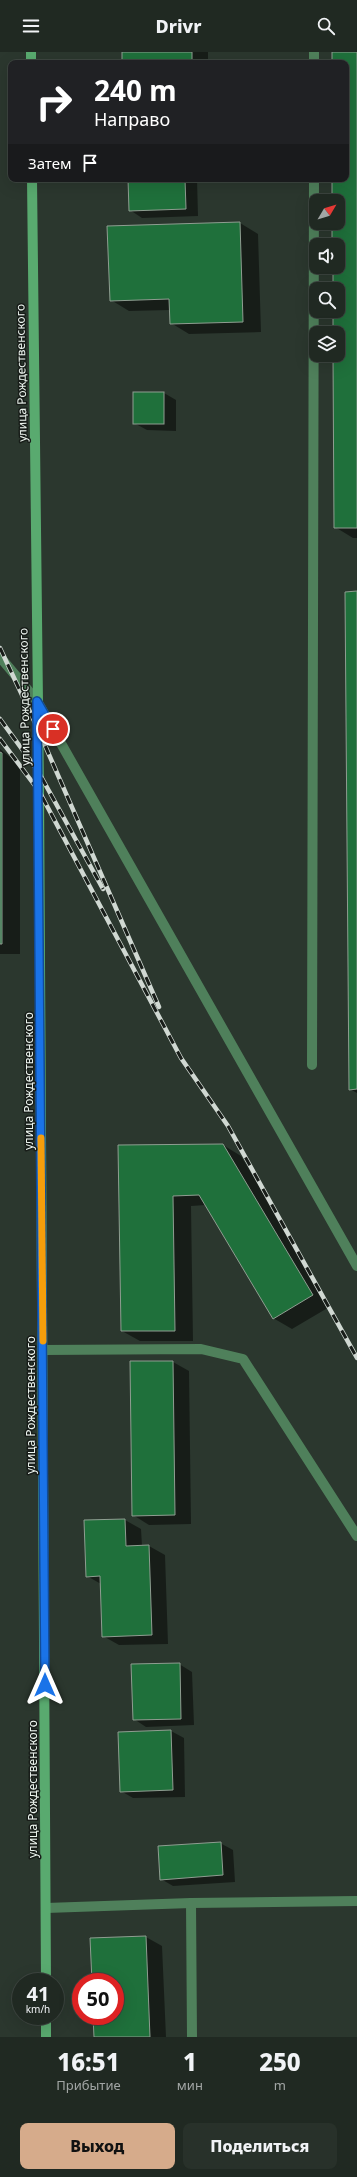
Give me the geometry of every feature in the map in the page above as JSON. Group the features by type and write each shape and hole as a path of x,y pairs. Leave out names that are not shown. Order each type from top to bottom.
{"main road":[{"name":"улица Рождественского","path":"32,182 43,1350 46,1973"},
{"path":"46,2025 46,2037"}],"lane":[{"path":"312,1065 314,182"},
{"path":"0,657 37,701 357,1266"},
{"path":"43,1350 201,1349 243,1360 357,1536"},
{"path":"46,1908 191,1903 357,1901"},
{"path":"191,1903 192,2037"}],"building":[{"path":"122,52 192,52 192,60 122,60"},
{"path":"332,52 357,52 357,528 334,528 333,362 345,362 345,326 333,326 333,318 345,318 345,282 333,282 333,274 345,274 345,238 332,238 332,230 345,230 345,194 332,194 332,182 349,182 349,60 332,60"},
{"path":"128,182 185,182 186,209 129,211"},
{"path":"240,222 243,322 170,324 169,299 110,301 107,226"},
{"path":"133,392 164,392 164,424 133,424"},
{"path":"357,591 357,1089 349,1090 345,592"},
{"path":"0,752 2,753 2,944 0,944"},
{"path":"223,1144 313,1295 273,1319 199,1195 173,1196 175,1331 121,1331 118,1145"},
{"path":"130,1361 173,1361 175,1515 132,1516"},
{"path":"125,1519 126,1546 149,1545 152,1635 102,1637 100,1576 86,1577 84,1520"},
{"path":"180,1663 181,1719 133,1720 131,1664"},
{"path":"171,1730 173,1790 120,1792 118,1732"},
{"path":"221,1842 223,1875 160,1880 158,1846"},
{"path":"146,1936 150,2037 94,2037 93,2025 124,2025 124,1973 92,1973 90,1938"}],"railway":[{"path":"0,648 37,727 159,1007"},
{"path":"0,719 38,771 103,889"},
{"path":"0,739 39,791 181,1058 228,1126 357,1358"}],"slow traffic":[{"path":"41,1138 43,1341"}],"route":[{"path":"45,1685 39,791 37,701 53,729"}]}
